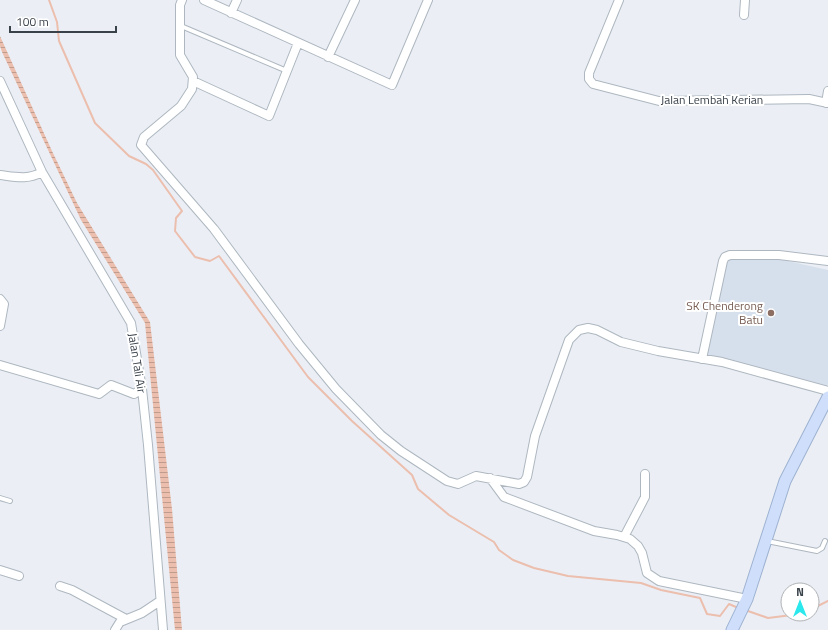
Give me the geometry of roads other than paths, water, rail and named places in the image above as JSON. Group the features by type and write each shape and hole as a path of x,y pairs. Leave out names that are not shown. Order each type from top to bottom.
{"street":[{"path":"182,0 180,5 180,55 192,76 193,81 191,90 181,106 142,140 143,148 214,229 299,344 336,389 381,434 401,451 447,481 458,484 472,476 519,484 524,482 527,477 535,436 569,340 580,330 588,328 597,330 621,342 658,351 722,362 828,391"},
{"path":"204,0 392,85 428,0"},
{"path":"231,13 237,0"},
{"path":"328,57 355,0"},
{"name":"Jalan Lembah Kerian","path":"619,0 589,73 589,79 593,84 659,101 809,99 827,103"},
{"path":"744,15 745,0"},
{"path":"193,81 270,116 298,43"},
{"name":"Jalan Tali Air","path":"0,81 42,172 91,258 128,318 134,336 142,389 163,630"},
{"path":"827,103 828,91"},
{"path":"0,175 25,178 32,177 42,172"},
{"path":"702,359 725,257 730,255 779,254 828,261"},
{"path":"0,299 4,304 0,326"},
{"path":"0,365 98,394 111,385 132,393 142,389"},
{"path":"732,630 747,598 785,481 828,397"},
{"path":"624,537 645,498 645,474"},
{"path":"490,478 504,497 572,521 594,531 630,539 638,546 647,573 659,581 747,598"},
{"path":"0,570 19,576"},
{"path":"60,586 72,590 126,619"},
{"path":"115,630 120,622 142,613 160,601"}],"lane":[{"path":"180,26 287,71"},
{"path":"0,498 10,501"},
{"path":"765,540 817,551 822,548 825,541"}],"waterway":[{"path":"49,0 57,22 59,41 95,123 129,156 146,164 153,170 182,211 176,218 175,231 195,257 210,261 219,256 308,377 352,421 412,475 418,489 449,515 494,542 499,550 513,560 534,568 568,576 641,583 661,590 700,598 707,614 720,616 729,604 736,607"},
{"path":"820,605 828,601"},
{"path":"748,611 768,618 780,616"}],"place":[{"name":"SK Chenderong Batu","path":"771,313"}]}
